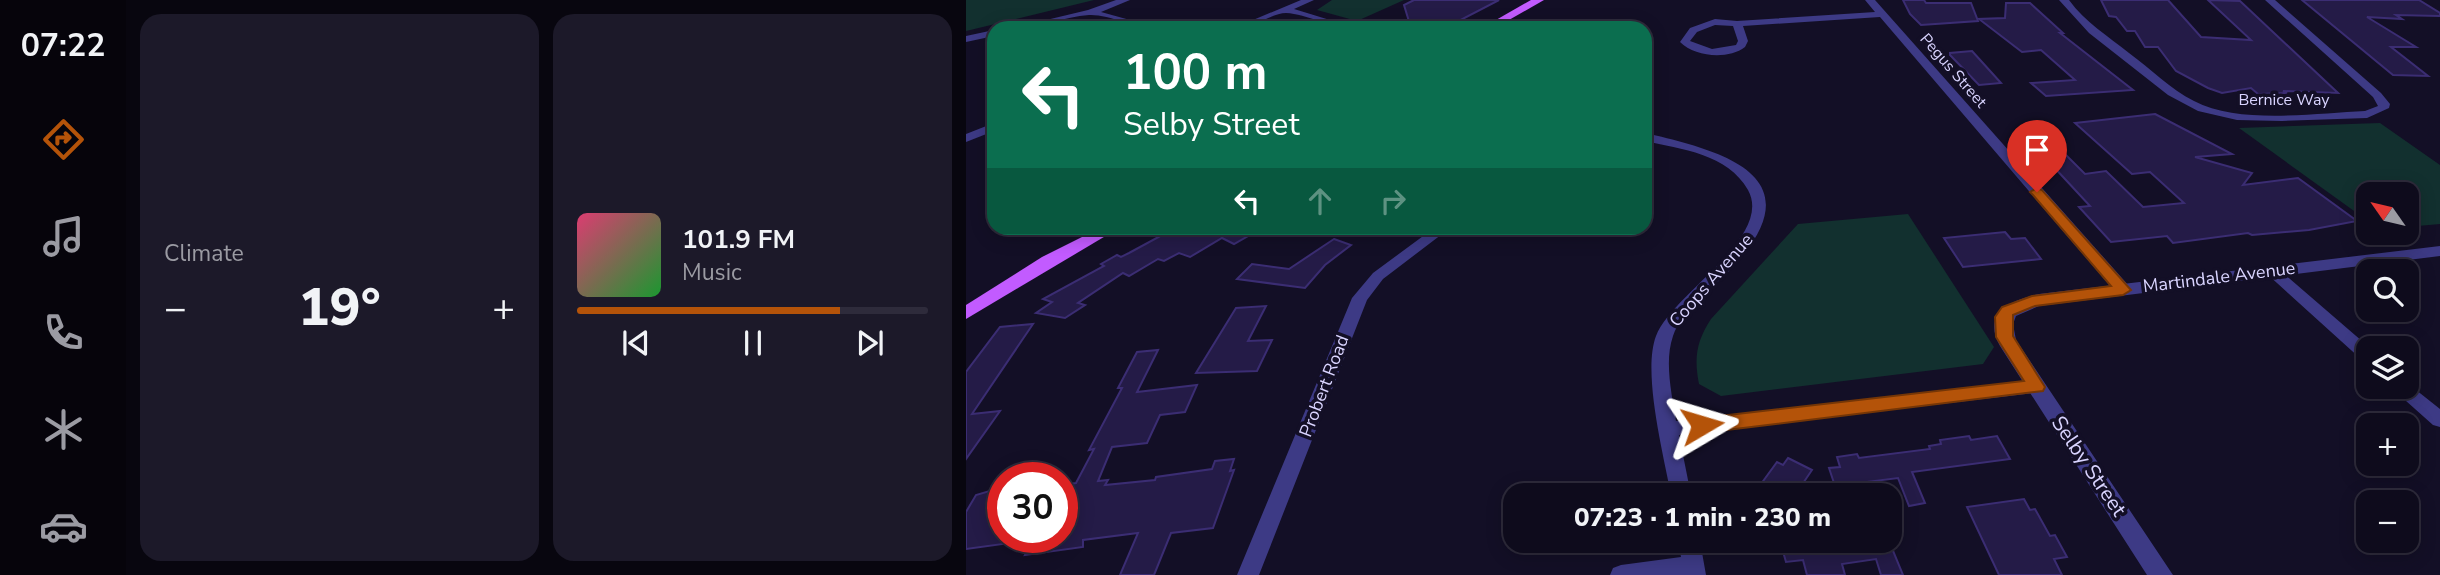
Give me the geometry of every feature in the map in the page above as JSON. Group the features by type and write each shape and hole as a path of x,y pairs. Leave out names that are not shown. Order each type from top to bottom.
{"main road":[{"path":"1500,21 1539,0"},
{"path":"966,313 1048,261 1098,235"}],"street":[{"path":"1050,21 1091,12 1125,0"},
{"path":"1257,21 1309,0"},
{"name":"Pegus Street","path":"1870,0 2123,290"},
{"name":"Bernice Way","path":"2064,0 2071,13 2096,33 2175,93 2203,109 2224,115 2258,117 2367,114 2383,108 2384,104 2377,95 2270,0"},
{"path":"1285,10 1325,21"},
{"path":"1091,12 1126,21"},
{"path":"1737,24 1743,41 1740,47 1734,50 1703,50 1689,46 1685,41 1688,34 1706,23 1721,21 1737,24 1882,14"},
{"path":"966,39 987,34"},
{"path":"966,138 987,130"},
{"name":"Coops Avenue","path":"1652,139 1694,149 1729,162 1749,179 1760,202 1760,217 1752,236 1682,307 1664,334 1660,368 1679,483"},
{"name":"Probert Road","path":"1248,575 1360,298 1378,276 1434,235"},
{"name":"Martindale Avenue","path":"2004,317 2010,309 2032,301 2440,251"},
{"path":"2271,270 2356,345"},
{"name":"Selby Street","path":"2004,317 2005,337 2161,575"},
{"path":"1670,429 2036,387"},
{"path":"2416,399 2440,420"},
{"path":"1621,575 1694,570"}],"green space":[{"path":"966,0 1094,0 1007,21 987,21 987,26 966,31"},
{"path":"1332,0 1404,0 1357,21 1317,10"},
{"path":"2380,123 2440,165 2440,224 2419,226 2419,182 2356,182 2356,212 2239,128"},
{"path":"1908,214 1994,347 1983,364 1721,396 1699,384 1698,350 1702,335 1711,319 1798,224"}],"building":[{"path":"1414,0 1499,0 1459,21 1409,21 1404,5"},
{"path":"1903,0 1971,3 1978,21 1921,25 1910,14"},
{"path":"2101,0 2168,0 2201,37 2251,40 2208,0 2240,1 2338,93 2283,91 2287,93 2258,94 2251,88 2222,93 2208,88 2176,71 2158,47 2145,47 2135,31 2127,31 2116,17 2109,16"},
{"path":"2302,0 2419,0 2440,13 2440,16 2396,15 2402,19 2367,17 2416,47 2391,47 2428,76 2393,75"},
{"path":"2006,3 2030,3 2063,33 2060,33 2133,90 2046,96 2031,83 2075,80 2041,50 2022,52 1979,19 2005,18"},
{"path":"1972,51 2001,83 1979,85 1950,55"},
{"path":"2155,114 2232,154 2195,157 2252,173 2243,185 2298,178 2356,221 2309,230 2252,235 2248,233 2173,243 2167,236 2111,242 2079,207 2090,206 2039,151 2060,149 2085,174 2106,171 2143,207 2184,203 2150,172 2132,174 2075,123"},
{"path":"2005,232 2011,239 2025,238 2041,259 1963,267 1944,238"},
{"path":"1162,235 1250,235 1234,244 1222,238 1190,257 1179,253 1164,261 1158,259 1129,276 1123,273 1078,303 1085,305 1065,318 1036,313 1052,302 1043,299 1104,266 1101,264 1117,255 1121,257"},
{"path":"1334,239 1351,245 1325,265 1305,288 1237,279 1252,264 1289,269"},
{"path":"1266,306 1248,341 1272,340 1257,371 1196,373 1236,308"},
{"path":"1033,324 972,414 1000,411 966,459 966,372 1000,327"},
{"path":"1158,350 1137,392 1197,385 1185,412 1160,415 1147,443 1112,447 1098,481 1108,480 1105,485 1155,480 1156,477 1212,469 1215,461 1234,459 1230,471 1234,470 1213,528 1171,533 1154,575 1120,575 1138,533 1083,540 1083,547 1078,548 1078,479 1094,449 1089,450 1122,388 1118,388 1137,352"},
{"path":"1969,436 1971,440 1997,436 2010,459 1912,472 1925,503 1909,506 1898,478 1834,483 1829,468 1840,467 1837,457 1857,454 1859,458 1930,449 1929,446 1941,444 1940,440"},
{"path":"1788,458 1812,470 1803,483 1762,483 1777,462 1783,465"},
{"path":"987,492 987,546 966,549 966,512 976,495"},
{"path":"2024,499 2030,510 2035,509 2050,536 2055,535 2067,557 2054,559 2062,575 1999,575 1967,507"},
{"path":"1783,553 1894,553 1903,575 1881,575 1876,559 1842,564 1845,575 1807,575 1803,560 1786,562"}],"route":[{"path":"1702,425 2036,387 2005,337 2003,328 2007,311 2032,301 2123,290 2037,192"}]}
